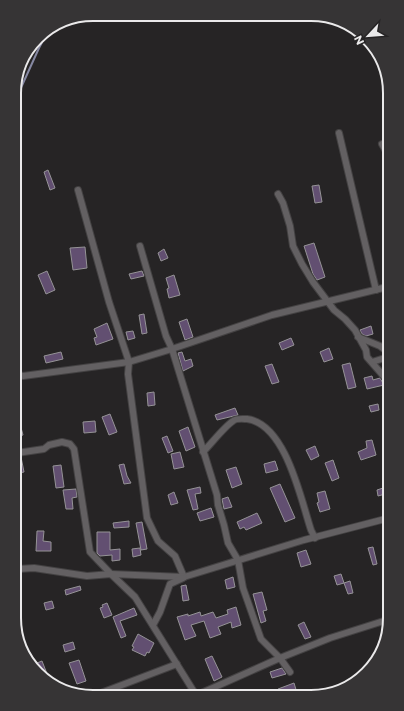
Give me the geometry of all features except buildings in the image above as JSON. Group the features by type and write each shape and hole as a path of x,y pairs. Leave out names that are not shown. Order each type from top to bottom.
{"street":[{"path":"339,133 376,290"},
{"path":"78,190 109,302 129,362 128,374 147,518 158,541 175,556 184,577"},
{"path":"278,194 283,203 290,226 293,246 313,282 334,310 346,319 366,350 367,357 383,375"},
{"path":"140,246 166,336 172,349 217,495 218,505 228,542 238,560 243,588 261,640 280,658 290,672"},
{"path":"21,375 129,362 272,315 383,288"},
{"path":"358,336 371,341 383,349"},
{"path":"366,350 371,341"},
{"path":"372,362 383,359"},
{"path":"203,452 234,420 253,420 263,425 275,438 289,463 296,479 311,530 315,538"},
{"path":"21,452 44,449 49,445 62,442 70,444 74,449 90,552 135,597 194,690"},
{"path":"153,625 160,612 170,584 184,577 238,560 383,520"},
{"path":"21,569 34,568 87,576 111,574 184,577"},
{"path":"208,690 280,658 330,638 383,621"},
{"path":"109,690 177,664"}],"waterway":[{"path":"22,86 41,44"}]}
